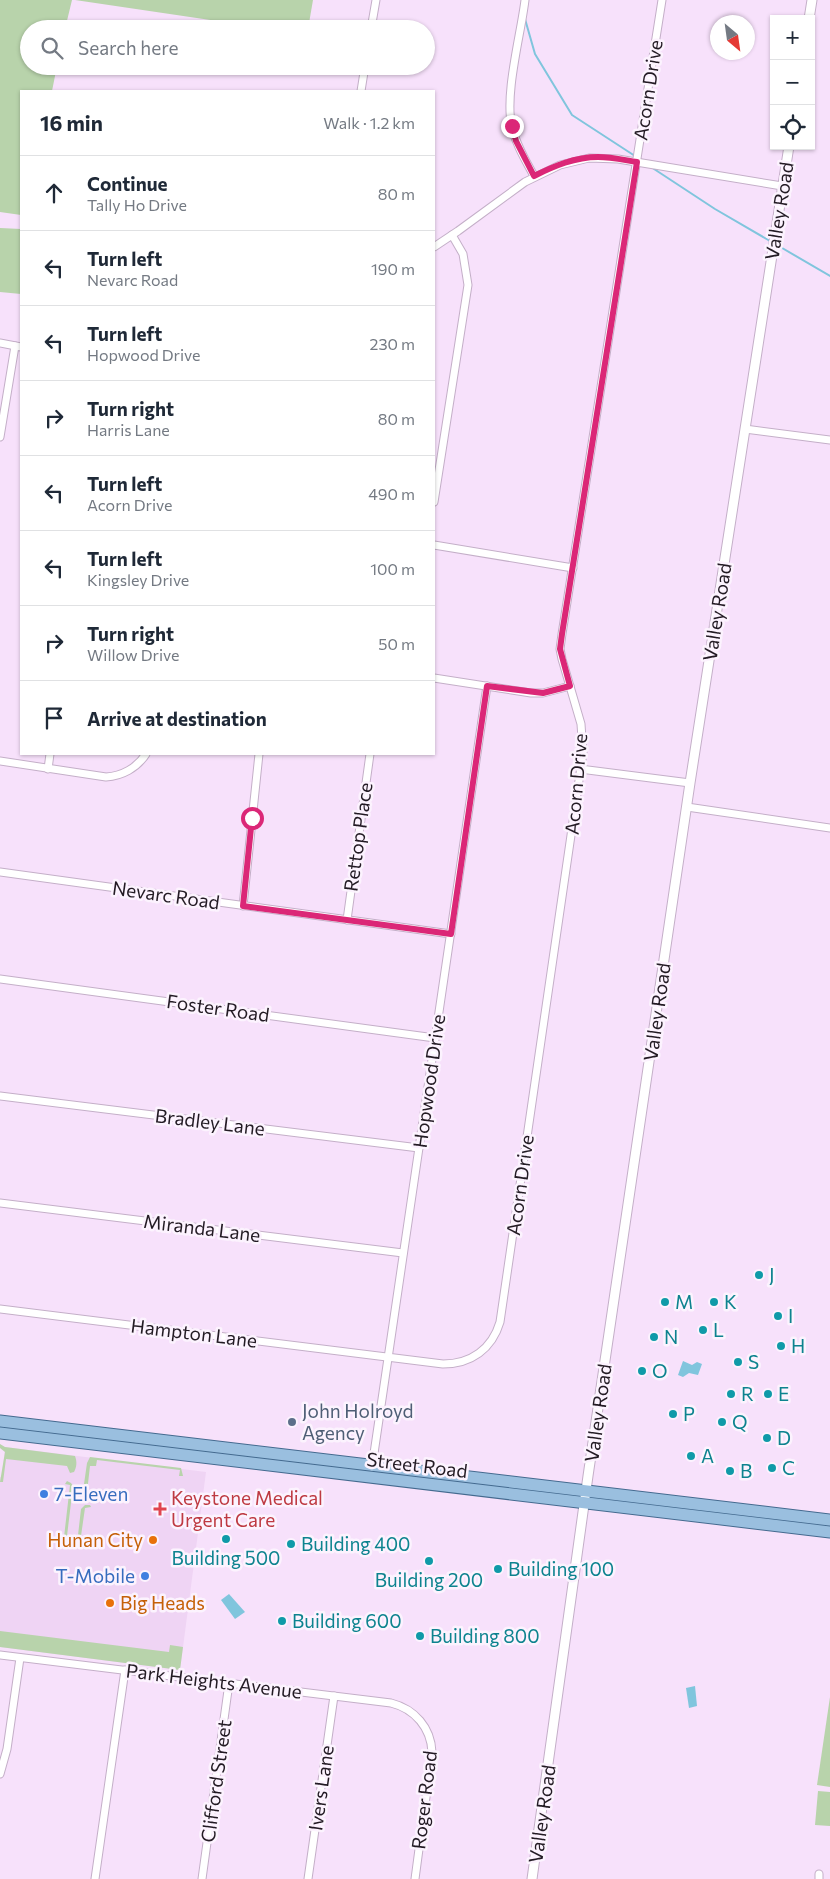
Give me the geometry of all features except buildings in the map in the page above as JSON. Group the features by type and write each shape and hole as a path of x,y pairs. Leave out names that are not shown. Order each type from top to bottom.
{"main road":[{"name":"Street Road","path":"0,1421 830,1520"},
{"name":"Street Road","path":"0,1433 830,1532"}],"street":[{"path":"373,20 376,0"},
{"path":"525,0 510,98 510,118 516,141 534,176"},
{"name":"Acorn Drive","path":"388,1357 443,1364 458,1363 475,1357 484,1350 498,1329 580,769 583,735 560,649 662,0"},
{"path":"810,15 812,0"},
{"path":"361,90 364,75"},
{"name":"Valley Road","path":"532,1879 586,1491 690,783 788,150"},
{"path":"435,245 534,176 560,165 589,158 609,158 637,162 782,186"},
{"path":"435,496 468,285 463,254 452,235"},
{"path":"0,343 18,346 0,438"},
{"path":"745,429 830,440"},
{"path":"435,545 573,568"},
{"path":"435,678 543,693 570,686"},
{"name":"Hopwood Drive","path":"370,1477 487,686"},
{"path":"48,769 50,755"},
{"path":"0,761 100,777 112,776 130,770 145,755"},
{"path":"243,906 259,755"},
{"name":"Rettop Place","path":"346,920 370,755"},
{"path":"580,769 690,783"},
{"path":"687,807 830,828"},
{"name":"Nevarc Road","path":"0,872 451,934"},
{"name":"Foster Road","path":"0,979 435,1038"},
{"name":"Bradley Lane","path":"0,1096 419,1148"},
{"name":"Miranda Lane","path":"0,1202 403,1253"},
{"name":"Hampton Lane","path":"0,1309 388,1357"},
{"name":"Park Heights Avenue","path":"0,1655 397,1705 412,1712 422,1723"},
{"path":"0,1774 7,1749 20,1658"},
{"path":"95,1879 125,1670"},
{"name":"Clifford Street","path":"202,1879 229,1684"},
{"name":"Ivers Lane","path":"308,1879 334,1696"},
{"name":"Roger Road","path":"414,1879 432,1752 430,1736 422,1723"}],"shaded area":[{"path":"5,1447 206,1472 180,1670 0,1647 0,1477 2,1477"}],"green space":[{"path":"0,0 72,0 67,20 20,20 20,75 55,75 52,90 20,90 20,215 0,212"},
{"path":"75,0 313,0 310,20 211,20"},
{"path":"0,228 20,229 20,294 0,292"},
{"path":"0,1444 5,1447 75,1456 76,1468 74,1472 70,1473 67,1466 6,1459 3,1482 0,1482 5,1452 0,1448"},
{"path":"90,1457 181,1468 183,1476 179,1476 180,1470 97,1460 96,1466 90,1466 87,1492 92,1494 90,1497 83,1491 87,1463"},
{"path":"67,1481 73,1486 67,1536 64,1540 59,1541 58,1538 64,1537 70,1485 65,1484"},
{"path":"85,1505 90,1505 91,1507 85,1508 80,1543 86,1545 83,1549 77,1544 81,1509"},
{"path":"0,1631 169,1652 170,1645 183,1647 180,1670 0,1647"},
{"path":"830,1697 830,1787 817,1785"},
{"path":"818,1791 830,1792 830,1826 815,1825"}],"water":[{"path":"683,1361 692,1365 697,1362 702,1364 698,1375 689,1373 683,1377 678,1375"},
{"path":"229,1594 245,1612 235,1619 221,1600"},
{"path":"695,1686 697,1706 689,1708 686,1688"}],"waterway":[{"path":"525,19 535,54 572,115 635,156"},
{"path":"651,167 715,209 770,241"},
{"path":"777,245 830,276"}],"place":[{"name":"J","path":"759,1275"},
{"name":"M","path":"665,1302"},
{"name":"K","path":"714,1302"},
{"name":"I","path":"778,1316"},
{"name":"L","path":"703,1330"},
{"name":"N","path":"654,1337"},
{"name":"H","path":"781,1346"},
{"name":"S","path":"738,1362"},
{"name":"O","path":"642,1371"},
{"name":"R","path":"731,1394"},
{"name":"E","path":"768,1394"},
{"name":"P","path":"673,1414"},
{"name":"John Holroyd Agency","path":"292,1422"},
{"name":"Q","path":"722,1422"},
{"name":"D","path":"767,1438"},
{"name":"A","path":"691,1456"},
{"name":"C","path":"772,1468"},
{"name":"B","path":"730,1471"},
{"name":"7-Eleven","path":"44,1494"},
{"name":"Keystone Medical Urgent Care","path":"160,1509"},
{"name":"Building 500","path":"226,1539"},
{"name":"Hunan City","path":"153,1540"},
{"name":"Building 400","path":"291,1544"},
{"name":"Building 200","path":"429,1561"},
{"name":"Building 100","path":"498,1569"},
{"name":"T-Mobile","path":"145,1576"},
{"name":"Big Heads","path":"110,1603"},
{"name":"Building 600","path":"282,1621"},
{"name":"Building 800","path":"420,1636"}],"route":[{"path":"252,818 243,906 451,934 487,686 531,693 543,693 570,686 560,649 637,162 598,157 589,158 571,161 534,176 516,141 512,126"}]}
